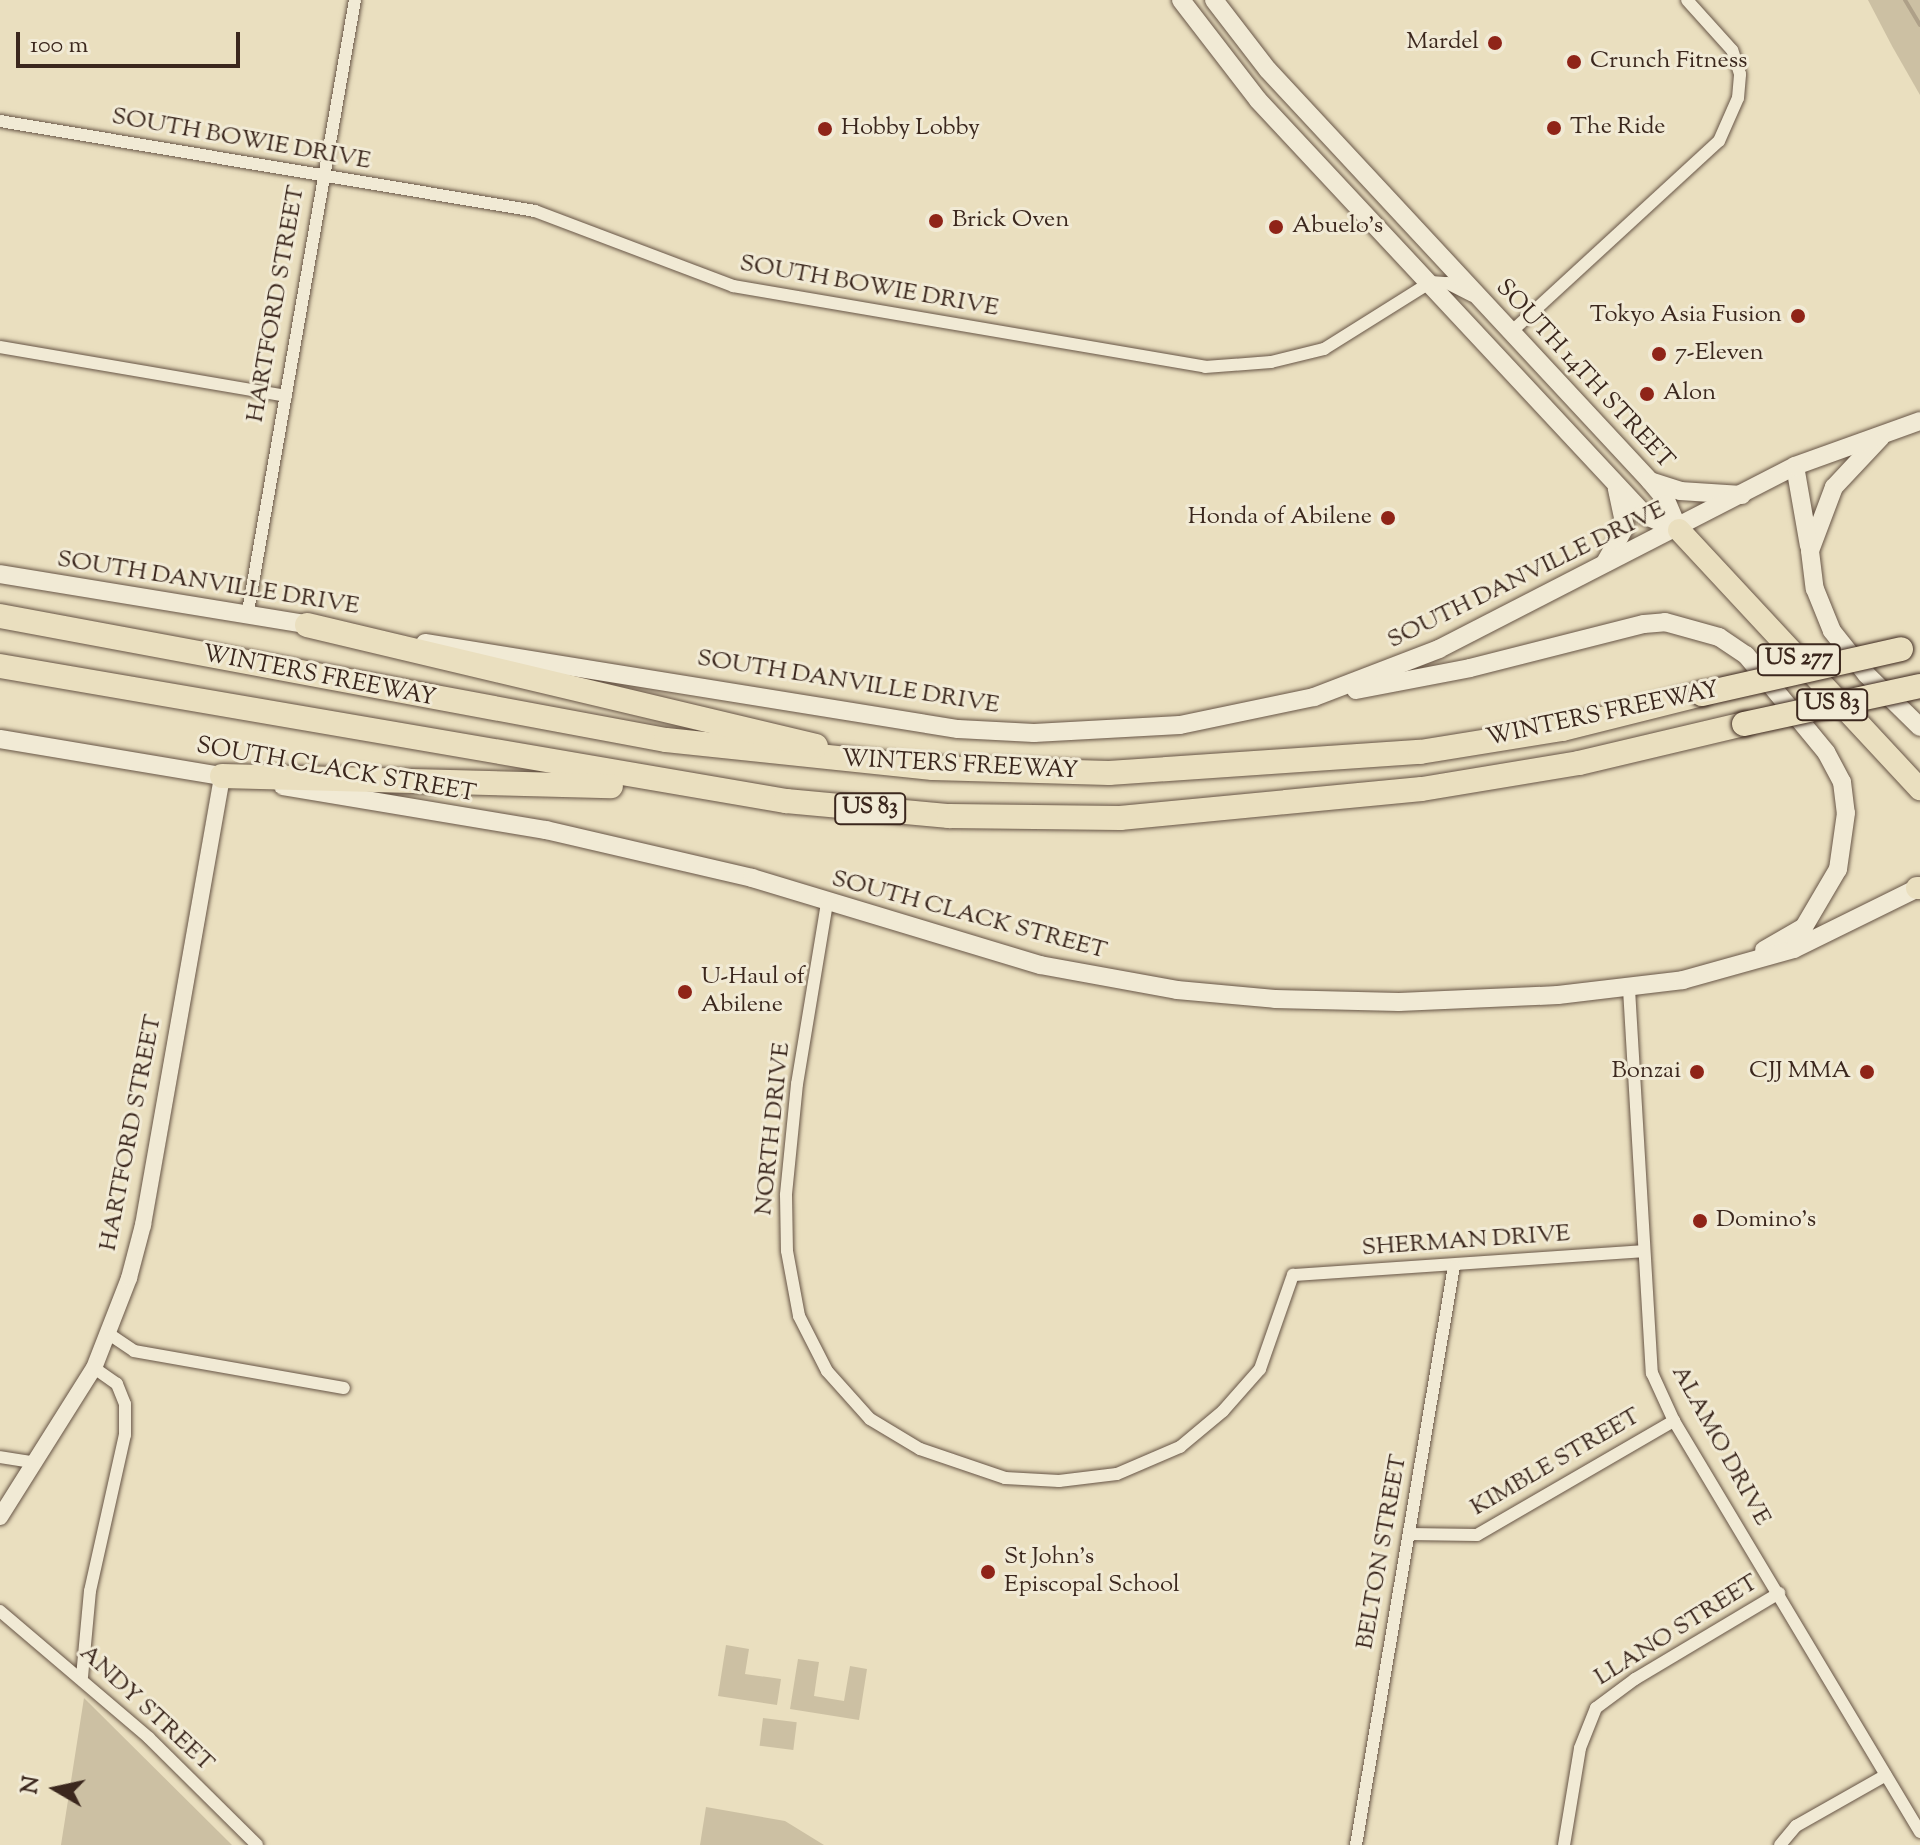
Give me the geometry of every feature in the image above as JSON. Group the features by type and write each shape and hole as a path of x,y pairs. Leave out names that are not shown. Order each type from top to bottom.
{"highway":[{"name":"US 277","path":"1679,530 1920,789"},
{"name":"WINTERS FREEWAY","path":"0,616 666,740 904,765 1109,773 1420,752 1562,729 1910,647"},
{"path":"307,625 904,765"},
{"name":"WINTERS FREEWAY","path":"0,666 814,804 949,816 1120,818 1422,789 1579,763 1920,686"},
{"path":"222,776 600,785 814,804"}],"main road":[{"name":"SOUTH 14TH STREET","path":"1181,0 1258,100 1646,516 1679,530"},
{"name":"SOUTH 14TH STREET","path":"1214,0 1268,70 1650,481 1666,500 1679,530"},
{"name":"SOUTH DANVILLE DRIVE","path":"0,574 247,617 958,729 1104,732 1180,725 1314,697 1439,649 1679,530 1795,466 1920,421"},
{"path":"1810,551 1834,487 1886,432"},
{"path":"1795,466 1815,589 1832,631 1867,675 1920,727"},
{"path":"1603,567 1625,527 1614,481"},
{"path":"1650,481 1680,491 1742,495"},
{"path":"1314,697 1470,668 1644,624 1665,622 1719,637 1746,655 1826,752 1842,782 1846,813 1838,869 1822,902 1804,927 1737,966"},
{"name":"SOUTH CLACK STREET","path":"0,739 546,830 752,878 1040,965 1177,990 1399,1002 1629,989 1737,966 1794,949 1919,888"}],"street":[{"name":"HARTFORD STREET","path":"247,617 355,0"},
{"path":"1511,332 1719,141 1738,98 1740,74 1732,50 1687,0"},
{"name":"SOUTH BOWIE DRIVE","path":"0,121 535,211 733,286 1205,367 1271,362 1324,349 1431,282"},
{"path":"1431,282 1447,283 1483,302"},
{"path":"0,347 286,396"},
{"name":"HARTFORD STREET","path":"0,1517 94,1368 109,1334 143,1225 222,776"},
{"name":"NORTH DRIVE","path":"827,903 797,1084 786,1195 787,1251 806,1330 827,1371 870,1419 920,1449 1005,1478 1059,1481 1117,1474 1180,1447 1223,1411 1260,1369 1293,1275"},
{"name":"ALAMO DRIVE","path":"1629,989 1647,1350 1674,1421 1920,1832"},
{"name":"SHERMAN DRIVE","path":"1293,1275 1643,1251"},
{"name":"BELTON STREET","path":"1356,1845 1454,1266"},
{"path":"109,1334 134,1351 344,1388"},
{"path":"82,1677 90,1591 125,1435 125,1404 117,1384 94,1368"},
{"name":"KIMBLE STREET","path":"1409,1534 1477,1535 1674,1421"},
{"path":"0,1457 36,1463"},
{"name":"LLANO STREET","path":"1564,1845 1580,1748 1596,1708 1635,1679 1779,1593"},
{"name":"ANDY STREET","path":"0,1611 82,1677 257,1845"},
{"path":"1780,1845 1796,1826 1886,1775"}],"shaded area":[{"path":"1868,0 1920,0 1920,95 1892,46"},
{"path":"726,1645 749,1649 745,1674 781,1679 777,1705 718,1696"},
{"path":"798,1659 819,1662 814,1696 844,1701 850,1666 867,1669 859,1720 790,1709"},
{"path":"84,1698 232,1845 61,1845"},
{"path":"763,1718 797,1722 793,1750 760,1746"},
{"path":"706,1807 785,1821 824,1845 700,1845"}],"waterway":[{"path":"1905,0 1920,25"}],"place":[{"name":"Mardel","path":"1495,43"},
{"name":"Crunch Fitness","path":"1574,62"},
{"name":"The Ride","path":"1554,128"},
{"name":"Hobby Lobby","path":"825,129"},
{"name":"Brick Oven","path":"936,221"},
{"name":"Abuelo's","path":"1276,227"},
{"name":"Tokyo Asia Fusion","path":"1798,316"},
{"name":"7-Eleven","path":"1659,354"},
{"name":"Alon","path":"1647,394"},
{"name":"Honda of Abilene","path":"1388,518"},
{"name":"U-Haul of Abilene","path":"685,992"},
{"name":"Bonzai","path":"1697,1072"},
{"name":"CJJ MMA","path":"1867,1072"},
{"name":"Domino's","path":"1700,1221"},
{"name":"St John's Episcopal School","path":"988,1572"}]}
